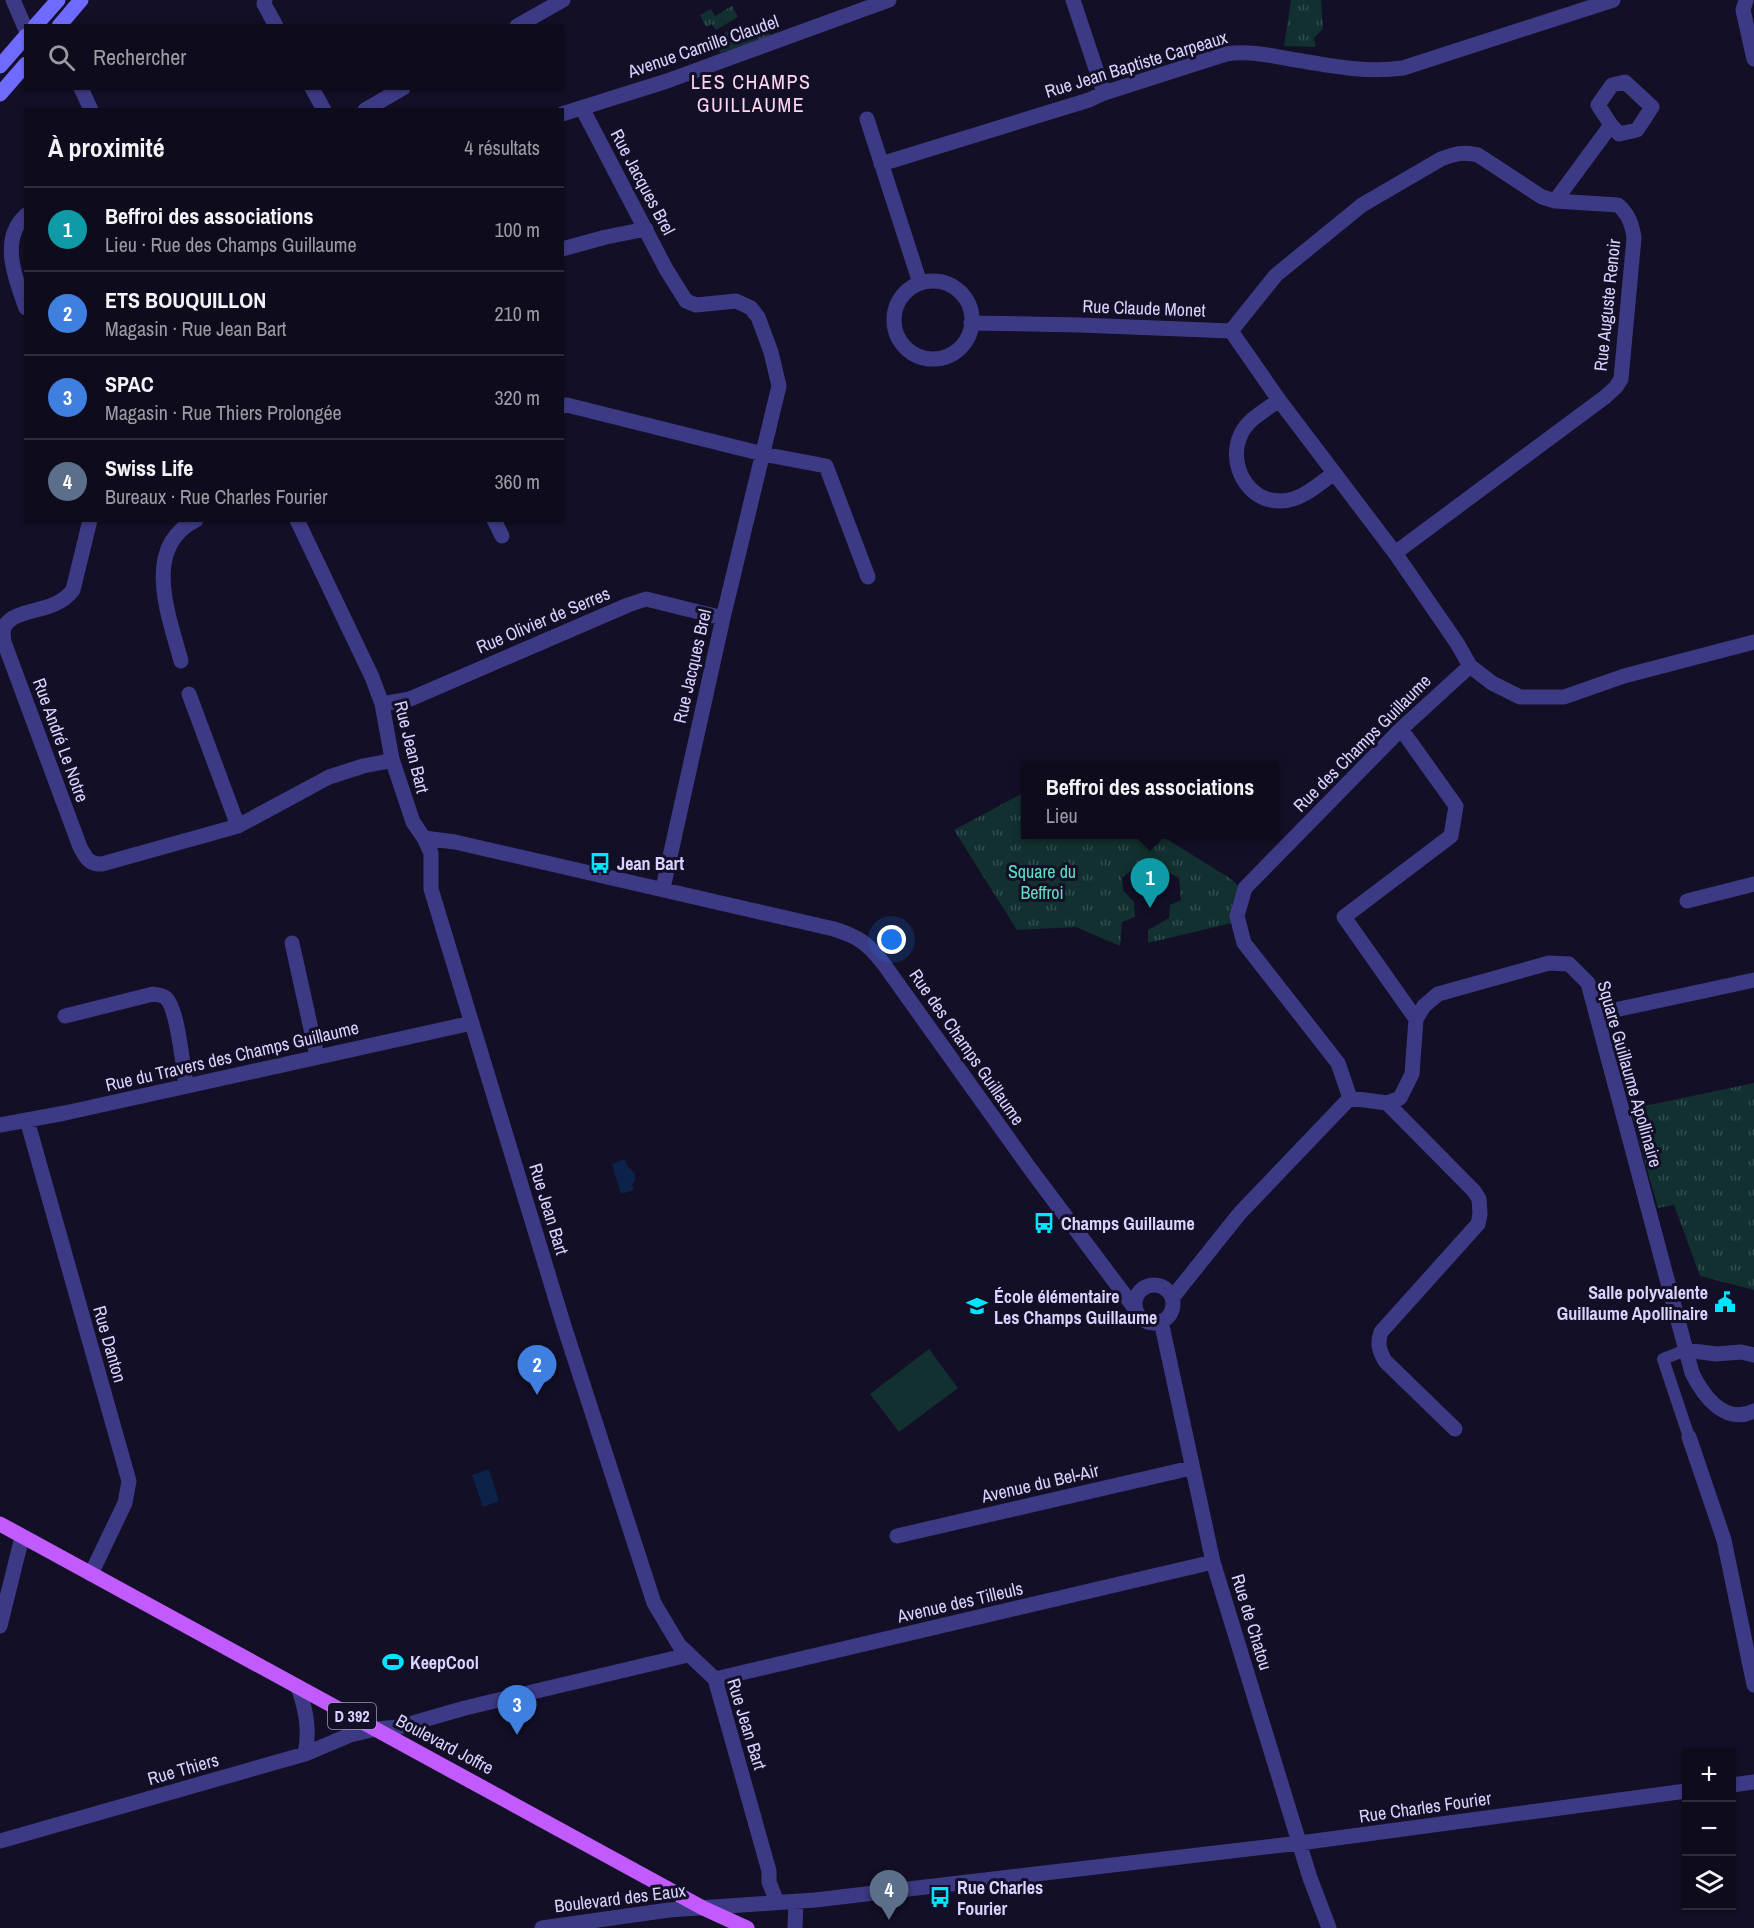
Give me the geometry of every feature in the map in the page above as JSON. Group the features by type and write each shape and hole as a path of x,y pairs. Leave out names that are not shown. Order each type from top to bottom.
{"main road":[{"path":"37,24 60,0"},
{"path":"59,24 81,0"},
{"path":"0,66 24,38"},
{"path":"0,94 24,65"},
{"name":"Boulevard Joffre","path":"0,1524 703,1908 747,1928"}],"street":[{"path":"13,0 24,25"},
{"path":"57,24 60,0"},
{"path":"265,0 264,4 275,24"},
{"path":"521,24 564,0"},
{"name":"Avenue Camille Claudel","path":"564,113 667,81 890,0"},
{"path":"1073,0 1104,93"},
{"name":"Rue Jean Baptiste Carpeaux","path":"881,164 1089,100 1104,93 1226,54 1245,51 1334,67 1383,71 1403,68 1613,0"},
{"path":"1746,0 1743,10 1754,59"},
{"path":"82,90 91,108"},
{"path":"313,90 323,108"},
{"path":"368,108 400,90"},
{"name":"Rue Jacques Brel","path":"582,108 666,269 687,301 696,305 736,302 751,308 758,317 771,352 779,386 723,618 663,888"},
{"path":"867,119 920,283"},
{"path":"1555,201 1611,125"},
{"name":"Rue Auguste Renoir","path":"1231,331 1276,275 1362,205 1441,159 1468,152 1478,155 1542,197 1555,201 1618,205 1632,223 1634,238 1621,379 1616,387 1605,398 1395,553"},
{"path":"24,216 16,221 8,233 6,243 7,254 24,302"},
{"path":"564,248 606,237 646,230"},
{"path":"933,281 945,283 957,289 965,299 970,311 971,324 969,334 955,352 934,359 911,352 899,339 894,321 901,298 909,289 920,283 933,281"},
{"name":"Rue Claude Monet","path":"971,324 1080,325 1231,331"},
{"path":"1231,331 1279,400 1395,553 1457,643 1470,666 1492,683 1520,697 1564,696 1624,676 1754,642"},
{"path":"1279,400 1248,423 1241,434 1236,460 1239,473 1250,488 1258,496 1281,501 1308,492 1334,473"},
{"path":"564,406 764,454 826,466 868,577"},
{"name":"Rue André Le Notre","path":"90,522 73,590 56,604 14,618 6,623 3,630 4,642 80,847 88,862 95,865 102,864 238,826 329,777 363,765 392,759"},
{"path":"181,661 163,588 164,571 166,553 174,539 183,527 192,522"},
{"name":"Rue Jean Bart","path":"298,522 372,677 382,704 392,759 412,822 424,837 431,853 431,889 564,1326 650,1593 674,1637 687,1655 715,1679 769,1871 769,1882 777,1902"},
{"path":"495,522 502,536"},
{"name":"Rue Olivier de Serres","path":"382,704 402,702 645,599 723,618"},
{"name":"Rue des Champs Guillaume","path":"1350,1098 1338,1063 1244,943 1237,916 1245,888 1401,729 1470,666"},
{"path":"189,694 238,826"},
{"path":"1172,1298 1159,1285 1147,1286 1138,1293 1136,1310 1144,1320 1156,1323 1166,1318 1172,1309 1172,1298 1240,1213 1350,1098 1387,1103 1400,1098 1412,1074 1416,1018 1344,917 1451,836 1456,806 1401,729"},
{"name":"Rue des Champs Guillaume","path":"424,837 663,888 856,936 868,945 883,963 1030,1170 1136,1310"},
{"path":"1687,901 1754,884"},
{"path":"292,943 317,1056"},
{"name":"Square Guillaume Apollinaire","path":"1416,1018 1424,1006 1438,994 1549,963 1569,964 1588,983 1692,1373 1718,1408 1734,1416 1754,1411"},
{"path":"1610,1011 1754,980"},
{"path":"65,1016 153,994 160,995 167,999 174,1012 186,1085"},
{"name":"Rue du Travers des Champs Guillaume","path":"0,1125 472,1023"},
{"path":"1387,1103 1467,1183 1479,1199 1478,1224 1381,1332 1378,1341 1378,1348 1384,1361 1455,1429"},
{"name":"Rue Danton","path":"27,1120 129,1481 125,1503 92,1574"},
{"name":"Rue de Chatou","path":"1161,1321 1213,1562 1310,1878 1329,1928"},
{"path":"1754,1355 1741,1352 1716,1354 1686,1350 1664,1359 1724,1540 1754,1685"},
{"name":"Avenue du Bel-Air","path":"897,1536 1191,1468"},
{"path":"0,1626 22,1537"},
{"name":"Avenue des Tilleuls","path":"715,1679 1213,1562"},
{"name":"Rue Thiers","path":"0,1841 306,1754 350,1735 399,1727 465,1708 687,1655"},
{"path":"298,1687 306,1710 309,1737 306,1754"},
{"path":"1736,1784 1754,1782"},
{"name":"Rue Charles Fourier","path":"703,1908 796,1901 1300,1844 1682,1792"},
{"path":"795,1928 796,1901"},
{"name":"Boulevard des Eaux","path":"542,1928 669,1910 703,1908"}],"green space":[{"path":"1291,0 1321,0 1323,29 1314,38 1316,47 1284,46"},
{"path":"732,6 738,17 716,30 712,24 706,27 700,15 711,9 715,16"},
{"path":"741,24 748,37 766,27 771,36 720,53 713,39"},
{"name":"Square du Beffroi","path":"1021,794 1021,839 1166,839 1238,885 1231,908 1232,923 1148,943 1148,930 1169,918 1170,905 1181,900 1179,878 1146,861 1122,877 1123,890 1134,902 1135,917 1122,922 1120,946 1076,927 1017,930 954,830"},
{"path":"1754,1083 1754,1290 1700,1276 1674,1205 1658,1208 1630,1109"},
{"path":"929,1349 958,1388 899,1432 870,1394"}],"water":[{"path":"625,1159 635,1174 635,1181 632,1184 634,1190 621,1194 612,1164"},
{"path":"489,1469 499,1501 483,1507 472,1475"}],"place":[{"name":"Jean Bart","path":"600,863"},
{"name":"Beffroi des associations","path":"1150,908"},
{"name":"Champs Guillaume","path":"1044,1223"},
{"name":"Salle polyvalente Guillaume Apollinaire","path":"1725,1302"},
{"name":"École élémentaire Les Champs Guillaume","path":"977,1306"},
{"name":"ETS BOUQUILLON","path":"537,1395"},
{"name":"KeepCool","path":"393,1662"},
{"name":"SPAC","path":"517,1735"},
{"name":"Rue Charles Fourier","path":"940,1897"},
{"name":"Swiss Life","path":"889,1920"}],"district":[{"name":"LES CHAMPS GUILLAUME","path":"751,92"}]}
